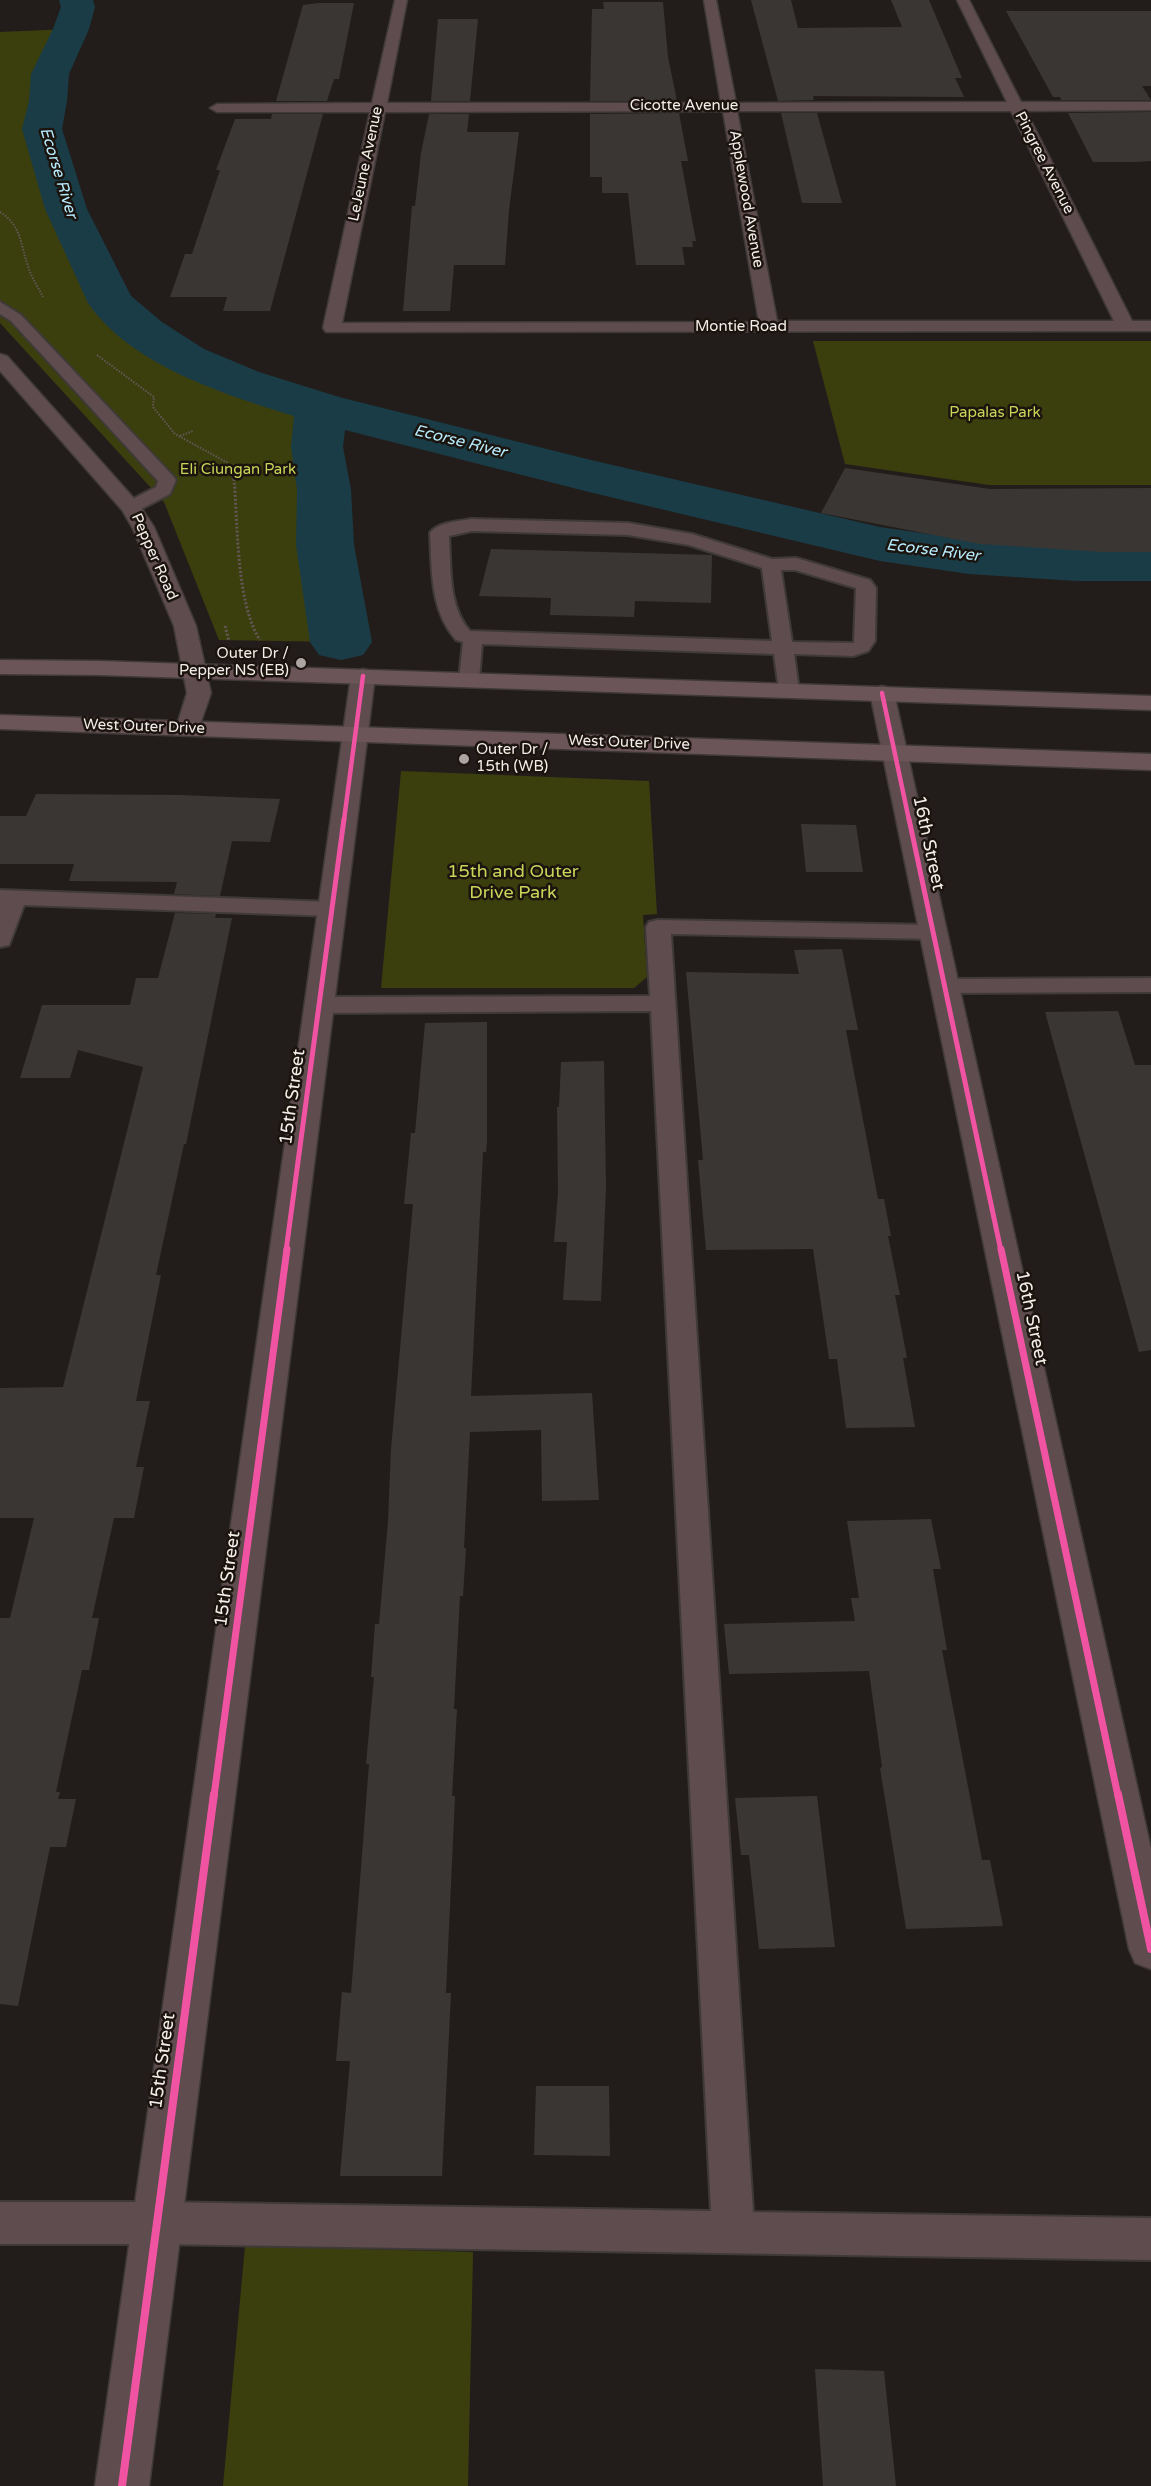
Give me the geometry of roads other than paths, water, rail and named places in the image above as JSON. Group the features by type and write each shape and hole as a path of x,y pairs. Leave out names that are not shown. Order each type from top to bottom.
{"main road":[{"path":"0,667 363,676 1151,703"},
{"name":"West Outer Drive","path":"0,722 1151,762"}],"street":[{"name":"LeJeune Avenue","path":"332,328 401,0"},
{"name":"Applewood Avenue","path":"710,0 769,326"},
{"name":"Pingree Avenue","path":"963,0 1125,326"},
{"name":"Cicotte Avenue","path":"218,108 1151,106"},
{"name":"Montie Road","path":"332,328 1151,327"},
{"name":"Pepper Road","path":"0,360 131,507 143,527 185,626 200,693 188,728"},
{"name":"15th Street","path":"122,2486 363,676"},
{"name":"16th Street","path":"882,693 1151,1949"}],"lane":[{"path":"0,307 16,318 167,480 164,490 131,507"},
{"path":"472,525 628,529 692,540 771,565 796,564 863,584 866,588 865,641 861,647 854,650 473,638 463,636 448,618 439,533 456,527 472,525"},
{"path":"771,565 789,690"},
{"path":"469,680 473,638"},
{"path":"0,940 7,898 333,909"},
{"path":"733,2232 658,927 932,932"},
{"path":"944,986 1151,985"},
{"path":"321,1005 663,1003"},
{"path":"0,2223 157,2223 1151,2239"}],"waterway":[{"name":"Ecorse River","path":"76,0 78,7 71,29 50,74 48,101 42,129 66,209 111,303 145,332 187,359 241,383 321,408"},
{"name":"Ecorse River","path":"321,408 589,476 880,544 969,557 1076,564 1151,564"},
{"path":"321,408 317,447 324,490 325,545 341,642"}],"place":[{"name":"Outer Dr / Pepper NS (EB)","path":"301,663"},
{"name":"Outer Dr / 15th (WB)","path":"464,759"}],"park label":[{"name":"Papalas Park","path":"995,413"},
{"name":"Eli Ciungan Park","path":"238,470"},
{"name":"15th and Outer Drive Park","path":"513,882"}]}
